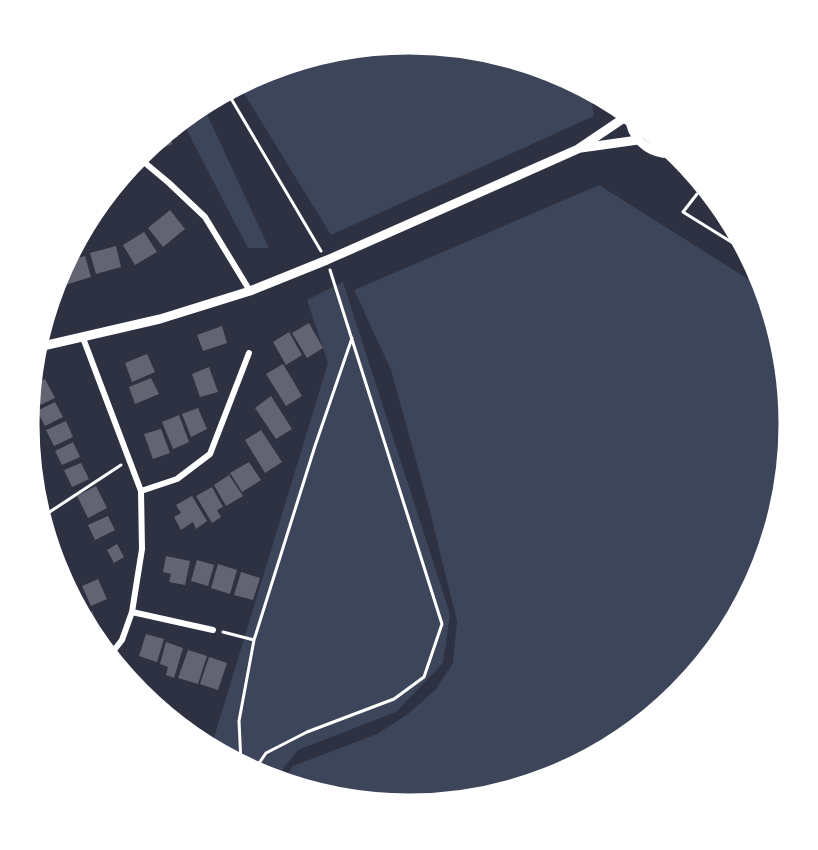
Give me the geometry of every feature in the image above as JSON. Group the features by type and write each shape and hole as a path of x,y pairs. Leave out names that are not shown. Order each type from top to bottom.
{"street":[{"path":"47,345 160,319 250,291 327,260 578,149 621,120"},
{"path":"632,128 638,140 651,150 660,151"},
{"path":"578,149 638,140"},
{"path":"145,163 205,217 250,291"},
{"path":"83,338 141,491 142,549 132,612 122,640 114,651"},
{"path":"141,491 177,479 210,454 249,353"},
{"path":"132,612 213,630"}],"path":[{"path":"231,99 327,260 442,624 424,677 394,699 307,732 266,753 258,764"},
{"path":"698,192 683,212 733,243"},
{"path":"241,756 239,721 254,640 315,446 352,338"},
{"path":"48,513 129,460"},
{"path":"213,630 254,640"}],"shaded area":[{"path":"409,53 457,57 505,66 551,82 592,101 594,116 331,235 244,93 313,66 361,57"},
{"path":"207,114 269,248 248,248 186,128"},
{"path":"599,185 751,281 761,306 777,377 780,401 780,449 768,521 742,589 731,611 704,651 672,688 654,704 595,747 528,777 457,793 433,796 385,796 337,789 286,776 293,766 377,734 408,714 436,689 453,663 457,621 428,504 391,370 354,290"},
{"path":"343,282 450,614 443,663 396,712 298,750 280,773 213,741 328,363 307,300"}],"building":[{"path":"171,140 172,144 163,147"},
{"path":"170,210 185,229 163,247 148,228"},
{"path":"144,232 157,252 135,265 123,245"},
{"path":"116,246 121,267 96,274 90,253"},
{"path":"85,256 91,277 65,285 76,261"},
{"path":"309,323 323,348 307,358 292,333"},
{"path":"222,326 227,343 203,351 197,335"},
{"path":"289,332 302,355 286,365 273,342"},
{"path":"147,354 155,372 132,382 125,363"},
{"path":"283,364 302,396 286,406 266,374"},
{"path":"209,367 218,392 200,397 192,374"},
{"path":"151,378 159,394 135,404 129,387"},
{"path":"45,379 55,398 38,406 38,401 40,381"},
{"path":"271,396 292,429 276,439 255,408"},
{"path":"55,402 63,417 45,426 38,410"},
{"path":"198,408 207,429 191,437 182,414"},
{"path":"179,415 189,442 173,449 162,422"},
{"path":"66,421 73,437 54,446 46,430"},
{"path":"161,429 170,453 153,459 144,434"},
{"path":"261,430 282,462 265,473 245,440"},
{"path":"73,442 80,457 62,465 55,451"},
{"path":"249,462 261,480 242,492 230,473"},
{"path":"81,463 89,479 72,487 64,470"},
{"path":"229,475 243,496 226,506 214,485"},
{"path":"96,486 107,508 88,518 77,496"},
{"path":"212,487 223,507 217,510 221,517 212,523 196,496"},
{"path":"192,496 207,521 196,529 193,522 181,530 174,517 181,513 176,505"},
{"path":"108,516 115,530 95,540 88,525"},
{"path":"117,544 124,557 114,563 107,550"},
{"path":"166,556 190,561 185,585 169,582 171,574 163,572"},
{"path":"197,560 214,565 208,586 191,581"},
{"path":"218,564 237,570 230,594 211,588"},
{"path":"241,572 260,578 253,600 234,595"},
{"path":"98,579 107,599 91,606 82,586"},
{"path":"92,611 100,632 100,631 88,613"},
{"path":"146,634 164,639 157,662 139,656"},
{"path":"166,642 183,648 174,678 166,675 168,667 160,664"},
{"path":"188,650 207,656 198,684 178,678"},
{"path":"209,657 227,663 218,690 200,684"}]}
